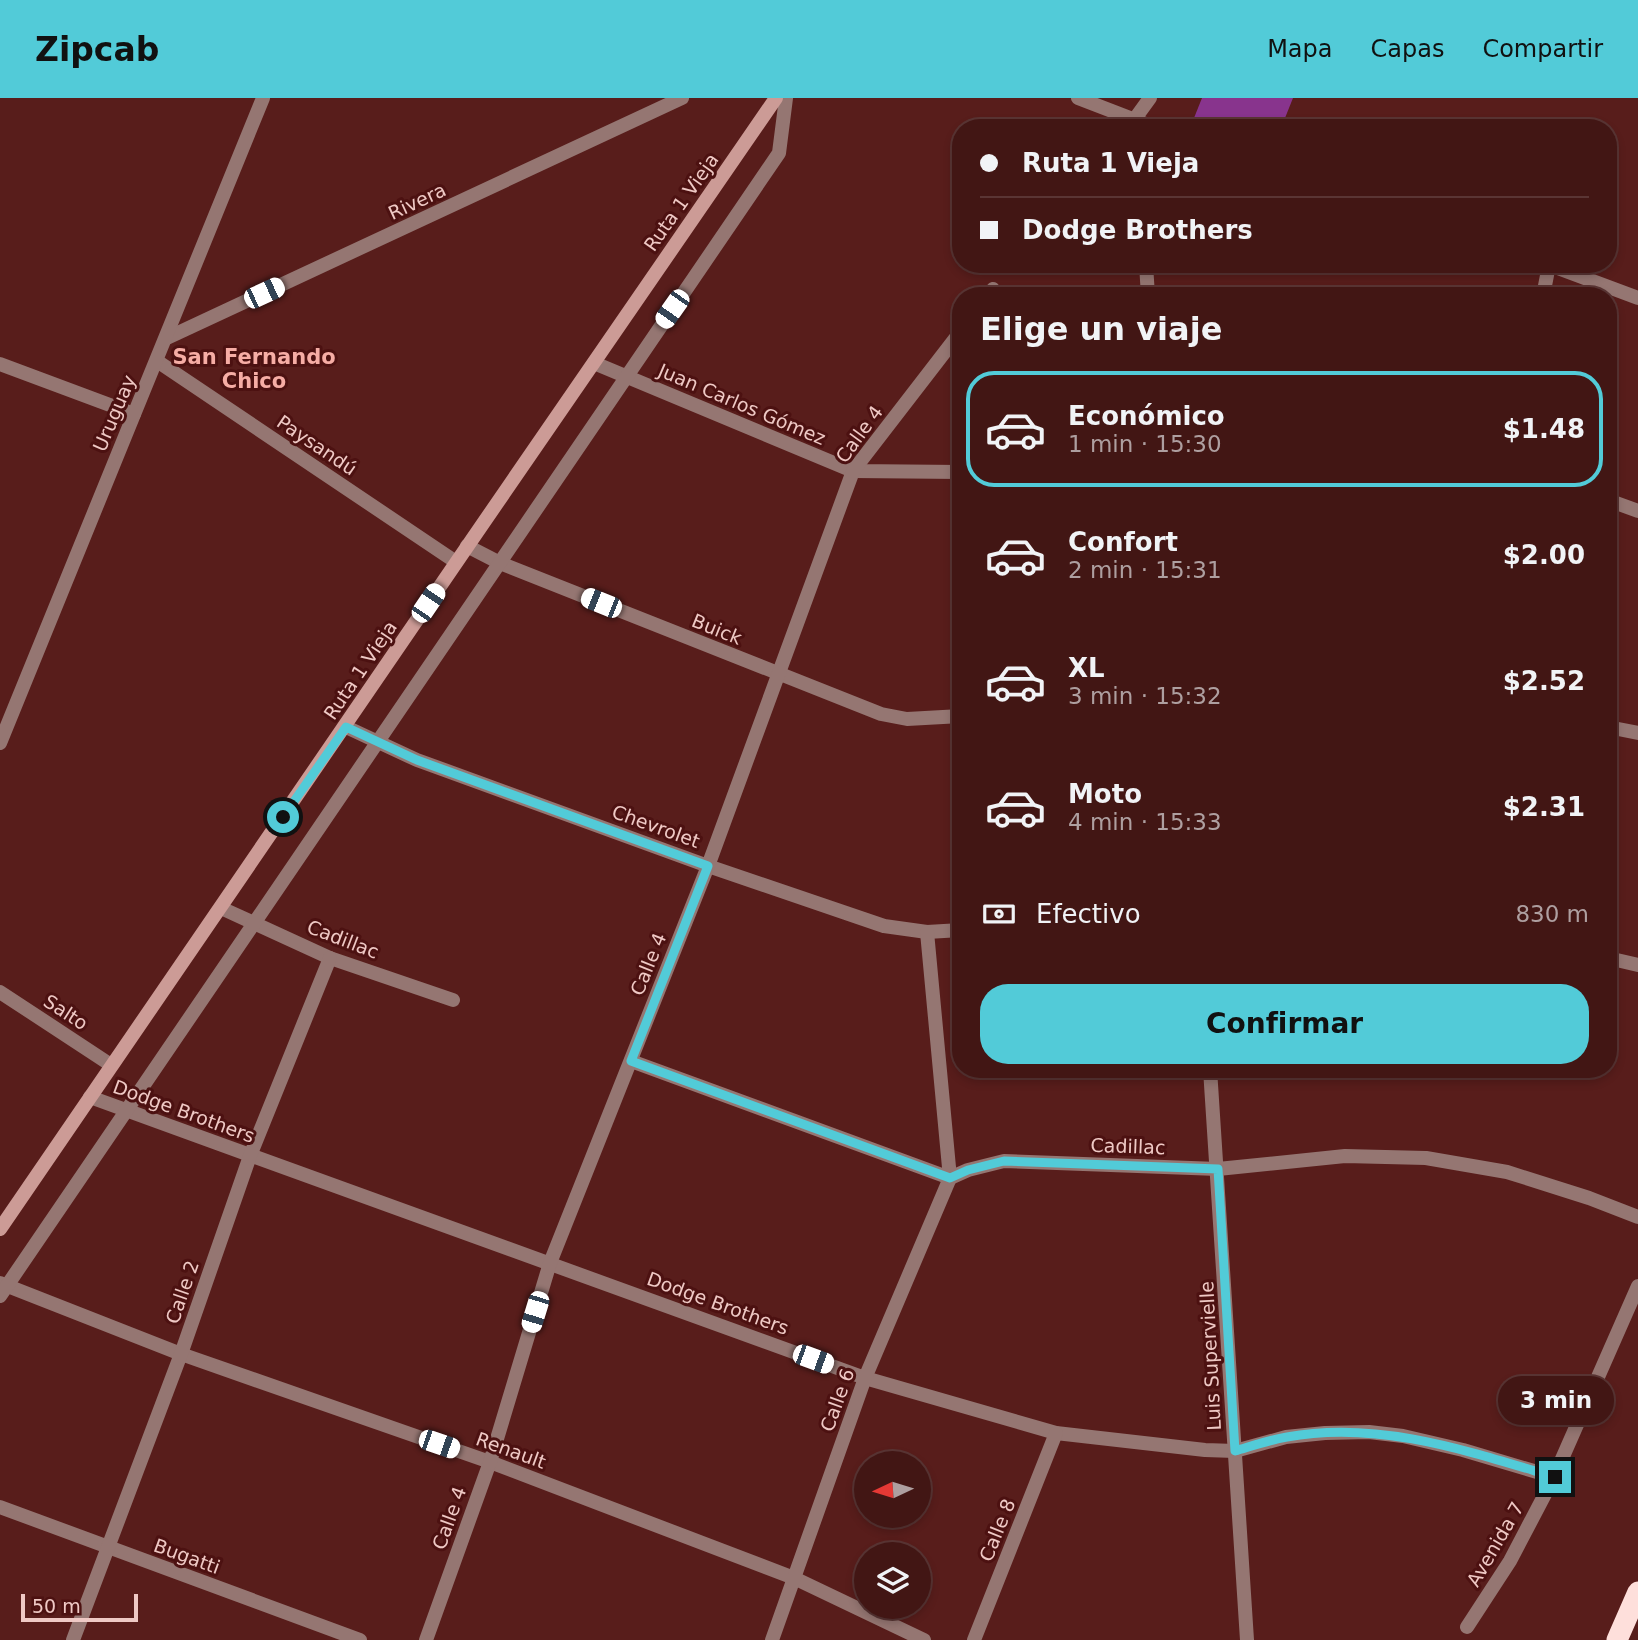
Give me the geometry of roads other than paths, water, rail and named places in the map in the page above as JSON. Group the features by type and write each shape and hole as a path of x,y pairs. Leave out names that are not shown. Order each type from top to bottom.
{"highway":[{"path":"1617,1640 1638,1592"}],"street":[{"name":"Uruguay","path":"0,743 263,98"},
{"name":"Rivera","path":"167,338 682,98"},
{"name":"Ruta 1 Vieja","path":"0,1229 776,98"},
{"path":"2,1288 127,1111 779,153 786,98"},
{"path":"1078,98 1123,119"},
{"path":"1137,119 1150,98"},
{"path":"1570,273 1608,287"},
{"path":"1617,290 1638,298"},
{"name":"Calle 4","path":"426,1640 490,1462 550,1262 708,866 853,471 952,343"},
{"name":"Paysandú","path":"157,361 456,562"},
{"name":"Juan Carlos Gómez","path":"594,363 853,471 952,472"},
{"path":"0,364 134,414"},
{"path":"1617,503 1638,510"},
{"name":"Buick","path":"467,546 500,562 881,714 907,719 952,716"},
{"name":"Chevrolet","path":"346,727 417,760 708,866 884,926 927,932 952,931"},
{"path":"1617,729 1638,733"},
{"name":"Cadillac","path":"221,908 330,958 453,1000"},
{"path":"631,1061 950,1178 927,932"},
{"name":"Calle 2","path":"73,1640 181,1354 250,1156 330,958"},
{"path":"1617,960 1638,965"},
{"name":"Salto","path":"0,992 111,1065"},
{"name":"Luis Supervielle","path":"1211,1078 1247,1640"},
{"name":"Dodge Brothers","path":"90,1097 865,1378 1056,1433 1235,1451 1286,1437 1325,1433 1369,1433 1403,1436 1451,1447 1555,1477"},
{"name":"Cadillac","path":"950,1178 968,1170 1004,1161 1218,1169 1345,1156 1426,1158 1507,1172 1638,1217"},
{"name":"Calle 6","path":"772,1640 865,1378 950,1178"},
{"name":"Avenida 7","path":"1467,1627 1510,1561 1555,1477 1638,1286"},
{"name":"Renault","path":"2,1288 490,1462 794,1578 924,1640"},
{"name":"Calle 8","path":"974,1640 1056,1433"},
{"name":"Bugatti","path":"0,1507 360,1640"}],"district":[{"name":"San Fernando Chico","path":"254,369"}]}
